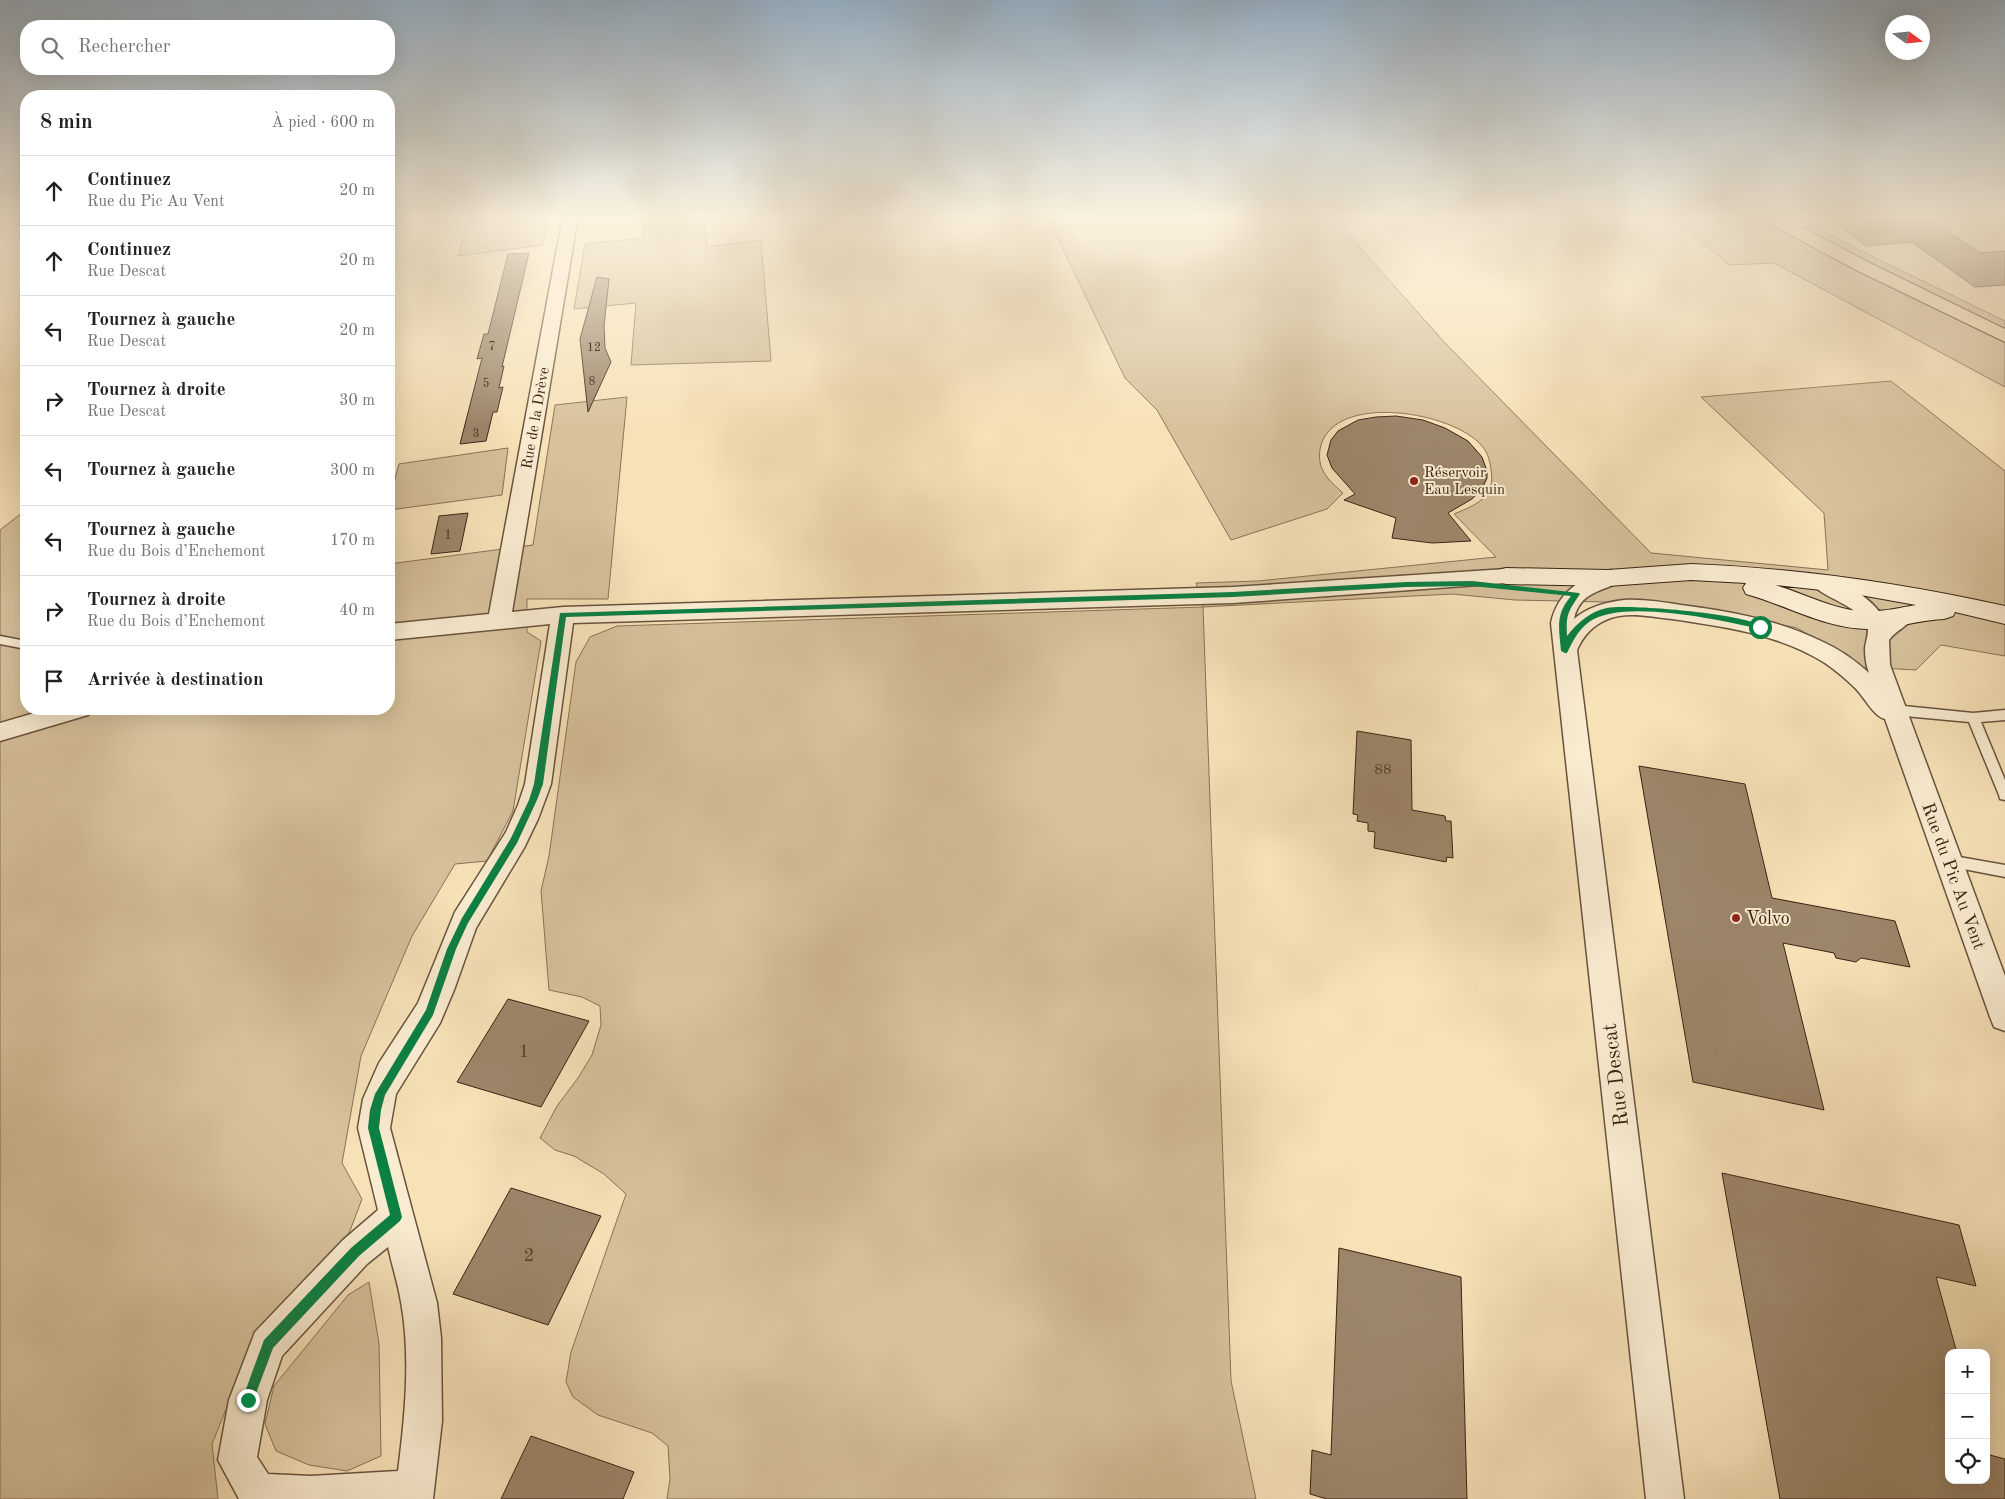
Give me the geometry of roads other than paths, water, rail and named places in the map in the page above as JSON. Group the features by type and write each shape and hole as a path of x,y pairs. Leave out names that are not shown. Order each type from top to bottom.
{"main road":[{"path":"1903,286 2005,336"}],"street":[{"name":"Rue de la Drève","path":"499,620 558,286"},
{"path":"395,631 563,615 1233,595 1406,584 1472,583 1689,572 1823,583 1884,591 2005,616"},
{"name":"Rue Descat","path":"1611,577 1600,580 1576,594 1566,607 1562,617 1665,1499"},
{"path":"1509,581 1576,594 1616,595 1678,581 1718,581 1760,589 1860,620 1876,628 1904,616 1926,611 1944,610 2005,616"},
{"path":"1823,583 1849,597 1876,628"},
{"name":"Rue du Pic Au Vent","path":"1565,651 1570,637 1578,627 1588,619 1607,610 1637,608 1745,622 1784,634 1812,646 1842,664 1860,678 1898,722"},
{"path":"396,1217 355,1252 268,1344 248,1400 237,1460 258,1492 279,1499 415,1494 423,1421 423,1338 417,1295 374,1128 376,1110 380,1094 430,1012 452,949 465,921 478,896 514,840 533,800 538,784 563,615"},
{"name":"Rue du Pic Au Vent","path":"1876,628 1878,665 1948,860 1996,972 2005,1017"},
{"path":"0,732 58,715"}],"lane":[{"path":"0,640 20,644"},
{"path":"1898,722 1973,718 2005,714"},
{"path":"1973,718 2005,794"},
{"path":"1948,860 2005,870"}],"place":[{"name":"Réservoir Eau Lesquin","path":"1414,481"},
{"name":"Volvo","path":"1736,918"}]}
